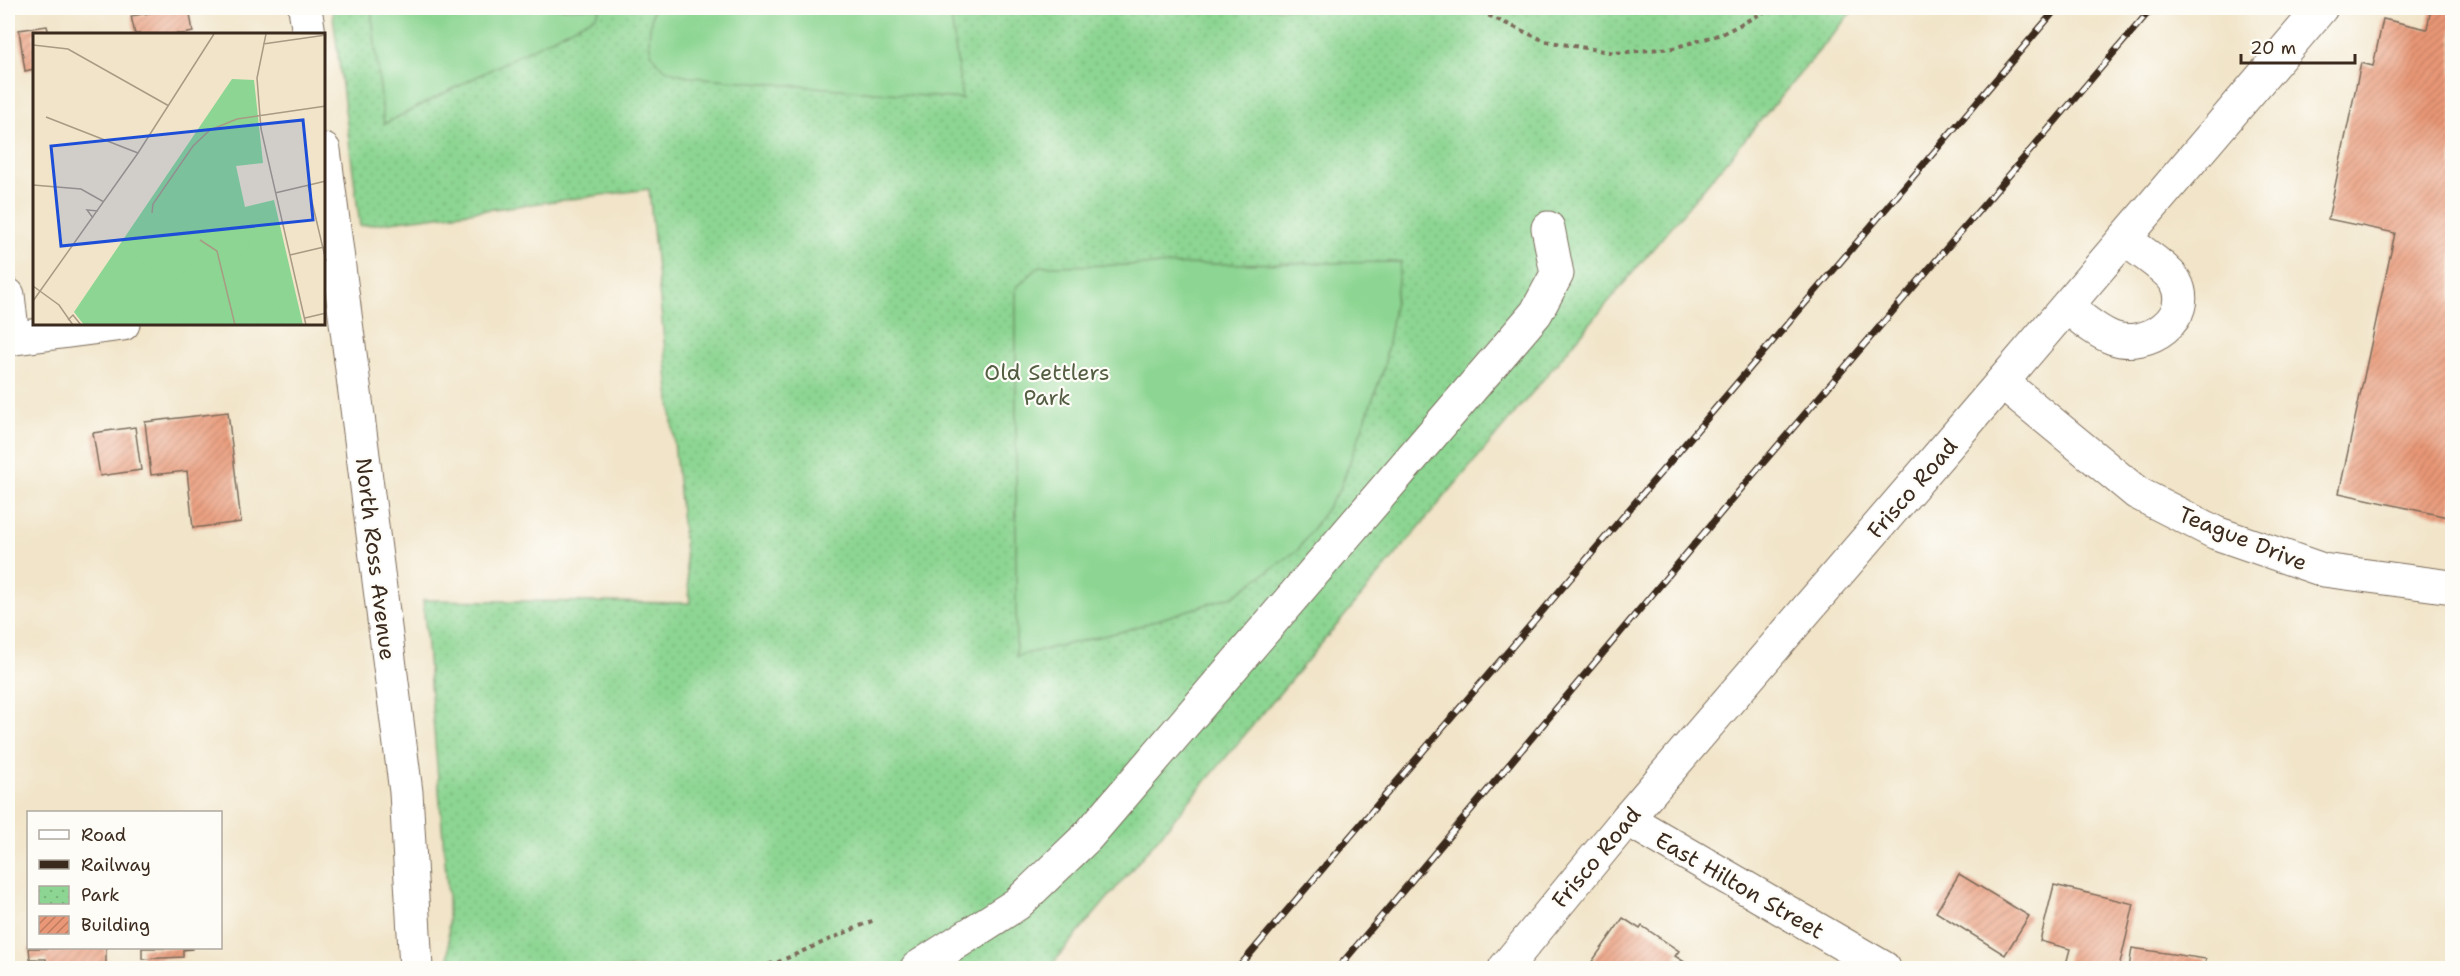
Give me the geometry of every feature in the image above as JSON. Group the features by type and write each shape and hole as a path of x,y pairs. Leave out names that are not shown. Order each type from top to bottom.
{"street":[{"path":"305,8 309,33"},
{"name":"Frisco Road","path":"1504,969 1627,819 2067,307 2320,8"},
{"name":"North Ross Avenue","path":"326,183 333,297 406,792 416,969"},
{"path":"917,969 1017,904 1087,837 1521,331 1536,312 1557,274 1548,228"},
{"path":"2067,307 2096,329 2114,338 2135,341 2157,335 2173,319 2179,300 2174,280 2124,239"},
{"path":"8,295 10,339 108,326"},
{"name":"Teague Drive","path":"2002,382 2137,493 2216,533 2323,570 2452,587"},
{"name":"East Hilton Street","path":"1627,819 1884,969"}],"path":[{"path":"1472,8 1545,41 1615,53 1673,48 1722,34 1772,8"},
{"path":"751,969 778,962 874,920"}],"green space":[{"name":"Old Settlers Park","path":"332,8 1855,8 1049,968 449,968 448,897 423,600 690,603 649,189 360,226"},
{"path":"371,8 601,8 596,16 384,124"},
{"path":"653,8 950,8 962,99 691,77 674,72 657,62 650,48 649,32"},
{"path":"1401,262 1384,368 1340,489 1298,550 1233,596 1120,632 1016,656 1016,288 1040,266"}],"building":[{"path":"189,8 193,32 135,33 131,16"},
{"path":"2431,8 2452,8 2452,518 2339,493 2395,233 2328,219 2361,63 2373,66 2383,19 2427,29"},
{"path":"47,26 49,33 33,33 33,69 25,71 19,30"},
{"path":"228,412 241,522 193,528 187,471 151,475 145,422"},
{"path":"135,427 141,470 100,476 93,433"},
{"path":"1959,874 2029,916 2005,955 1936,912"},
{"path":"2054,885 2134,904 2119,968 2065,968 2070,949 2040,941"},
{"path":"1623,918 1640,929 1642,926 1679,951 1675,956 1694,968 1600,968 1591,963"},
{"path":"2132,948 2206,959 2204,968 2129,968"},
{"path":"29,949 106,949 106,968 47,968 46,959 30,959"},
{"path":"142,949 192,949 183,950 183,957 142,959"}],"railway":[{"path":"1238,968 2057,8"},
{"path":"1338,968 1751,477 2152,8"}]}
